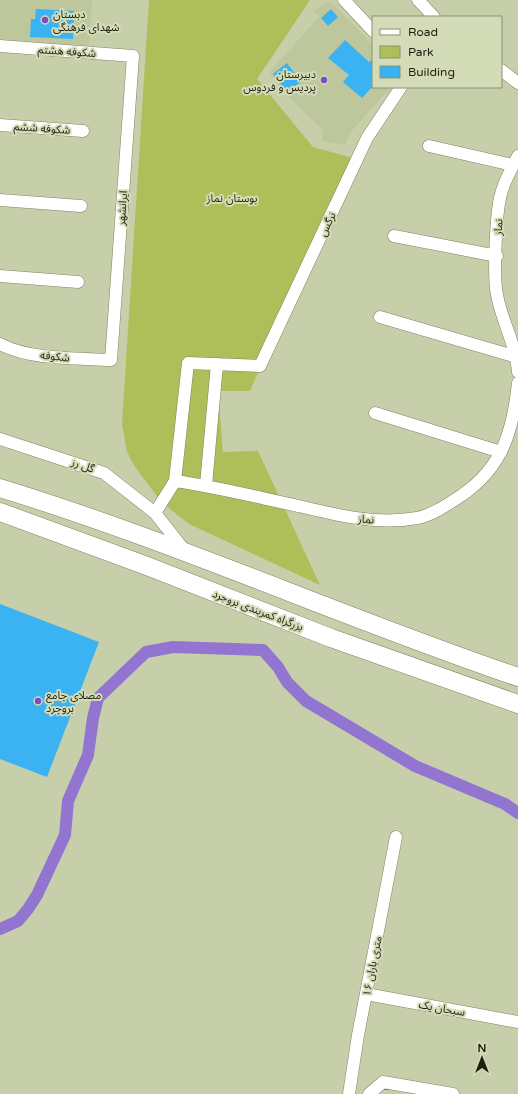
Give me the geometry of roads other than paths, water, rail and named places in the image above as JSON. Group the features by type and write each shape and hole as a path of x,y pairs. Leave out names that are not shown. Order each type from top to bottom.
{"highway":[{"path":"0,488 151,538 320,605 518,677"},
{"name":"بزرگراه کمربندی بروجرد","path":"0,512 147,566 331,638 518,704"}],"street":[{"path":"344,0 372,29"},
{"path":"418,0 433,16"},
{"name":"شکوفه هشتم","path":"0,46 133,56"},
{"name":"ایرانشهر","path":"111,360 133,56"},
{"path":"502,71 518,83"},
{"name":"نرگس","path":"217,364 260,366 367,138 400,88"},
{"name":"شکوفه ششم","path":"0,125 83,131"},
{"path":"429,146 516,160"},
{"name":"نماز","path":"516,160 506,179 500,199 497,294 502,317 511,335 517,357 518,372"},
{"path":"0,200 81,206"},
{"path":"394,236 497,256"},
{"path":"0,276 78,282"},
{"path":"380,317 517,357"},
{"name":"شکوفه","path":"0,344 8,348 49,356 111,360"},
{"path":"155,513 175,481 188,363 217,364 206,485"},
{"name":"نماز","path":"175,481 206,485 352,518 388,521 418,518 444,507 470,490 495,464 508,439 516,405 518,383"},
{"path":"375,413 501,452"},
{"name":"گل رز","path":"0,439 104,473 155,513 186,552"},
{"name":"۱۶ متری باران","path":"349,1094 366,994 396,838"},
{"name":"سبحان یک","path":"366,994 518,1022"},
{"path":"369,1094 383,1082 453,1094"}],"waterway":[{"path":"0,929 18,921 28,909 37,895 65,835 68,801 88,755 93,718 98,698 146,652 173,647 263,650 278,667 287,682 306,701 415,766 505,804 518,813"}],"place":[{"name":"دبستان شهدای فرهنگی","path":"45,20"},
{"name":"دبیرستان پردیس و فردوس","path":"324,80"},
{"name":"مصلای جامع بروجرد","path":"38,701"}],"park label":[{"name":"بوستان نماز","path":"232,198"}]}
